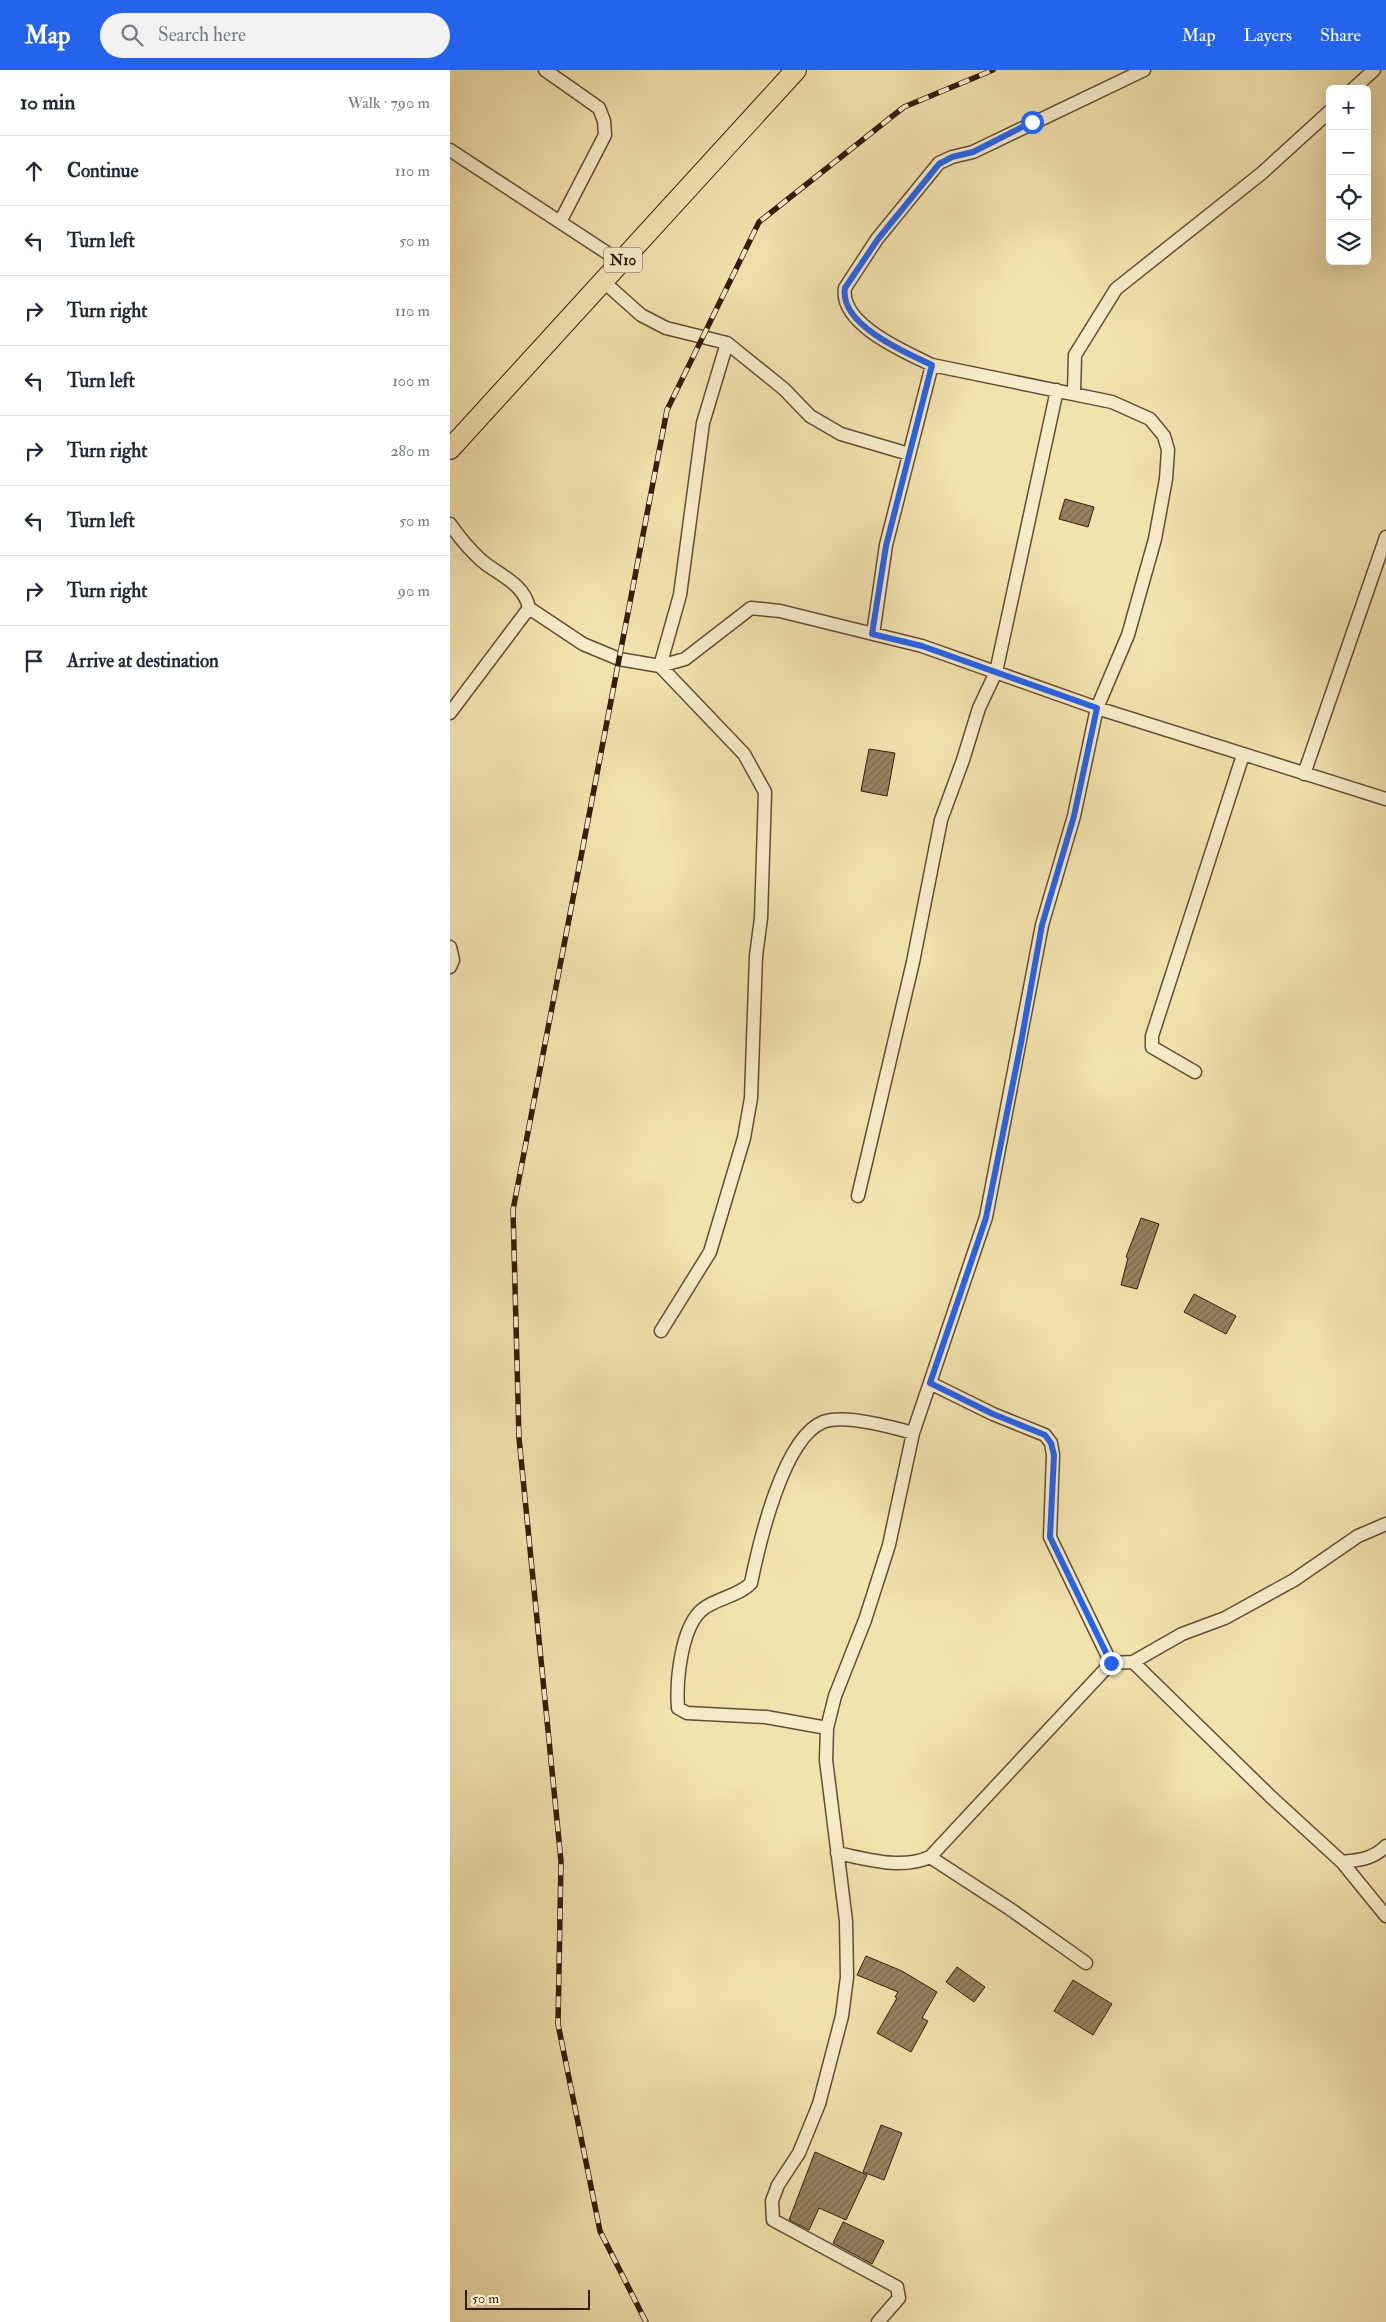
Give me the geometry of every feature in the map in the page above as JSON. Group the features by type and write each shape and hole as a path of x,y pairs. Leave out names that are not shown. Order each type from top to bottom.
{"main road":[{"name":"N10","path":"450,448 604,282 796,70"}],"street":[{"path":"546,70 598,108 604,121 605,135 560,222"},
{"path":"878,2322 899,2298 897,2287 773,2220 772,2201 778,2185 799,2153 819,2104 842,2016 847,1977 846,1921 826,1760 826,1728 835,1696 865,1620 889,1545 913,1433 986,1218 1021,1043 1042,925 1074,816 1097,708 1128,635 1154,539 1166,479 1168,450 1164,436 1150,419 1112,402 1074,392 932,365 886,341 855,318 847,308 843,298 845,288 878,239 939,164 952,157 973,152 1144,70"},
{"path":"1357,85 1374,70"},
{"path":"1074,392 1075,355 1116,289 1262,173 1326,115"},
{"path":"450,150 621,262"},
{"path":"604,282 641,315 666,328 727,343 784,389 810,416 841,434 909,454"},
{"path":"660,666 680,595 703,423 727,343"},
{"path":"872,634 886,546 932,365"},
{"path":"858,1196 913,962 941,820 963,760 979,708 996,672 1057,390"},
{"path":"450,524 482,561 504,576 527,597 529,608 583,644 619,658 660,666 685,658 751,608 780,611 922,646 1097,708 1386,799"},
{"path":"1304,774 1386,537"},
{"path":"452,708 529,608"},
{"path":"660,666 744,754 765,792 761,918 756,956 750,1098 744,1138 710,1252 661,1331"},
{"path":"1195,1072 1152,1047 1152,1036 1243,755"},
{"path":"450,947 453,960 450,966"},
{"path":"930,1383 993,1414 1045,1435 1051,1443 1054,1455 1050,1537 1111,1663"},
{"path":"826,1728 766,1717 688,1713 678,1708 677,1693 686,1635 693,1619 704,1608 751,1583 775,1494 789,1459 810,1431 823,1422 846,1420 881,1424 913,1433"},
{"path":"837,1853 885,1862 917,1863 930,1857 1111,1663 1133,1662 1182,1634 1225,1618 1294,1580 1358,1536 1386,1524"},
{"path":"1133,1662 1264,1790 1342,1862 1386,1916"},
{"path":"1342,1862 1362,1860 1378,1855 1386,1846"},
{"path":"930,1857 1010,1909 1086,1963"}],"building":[{"path":"1065,499 1094,507 1088,527 1059,519"},
{"path":"869,749 895,753 887,796 861,791"},
{"path":"1141,1218 1159,1224 1137,1289 1121,1285 1128,1258 1126,1257"},
{"path":"1194,1294 1236,1316 1226,1334 1184,1312"},
{"path":"866,1956 902,1971 937,1992 922,2018 928,2021 911,2052 877,2033 897,1998 895,1997 898,1992 857,1975"},
{"path":"957,1967 985,1987 974,2002 946,1982"},
{"path":"1073,1980 1112,2004 1093,2035 1054,2011"},
{"path":"881,2125 902,2133 884,2180 863,2172"},
{"path":"815,2152 867,2175 846,2220 819,2208 809,2230 789,2220"},
{"path":"843,2222 884,2241 872,2264 833,2243"}],"railway":[{"path":"646,2322 600,2231 558,2024 561,1861 519,1438 513,1210 667,410 759,222 904,107 993,70"}],"route":[{"path":"1032,122 973,152 952,157 939,164 926,176 878,239 845,288 843,298 847,308 855,318 886,341 932,365 886,546 872,634 922,646 1097,708 1074,816 1042,925 1021,1043 986,1218 930,1383 993,1414 1045,1435 1051,1443 1054,1455 1050,1537 1111,1663"}]}
